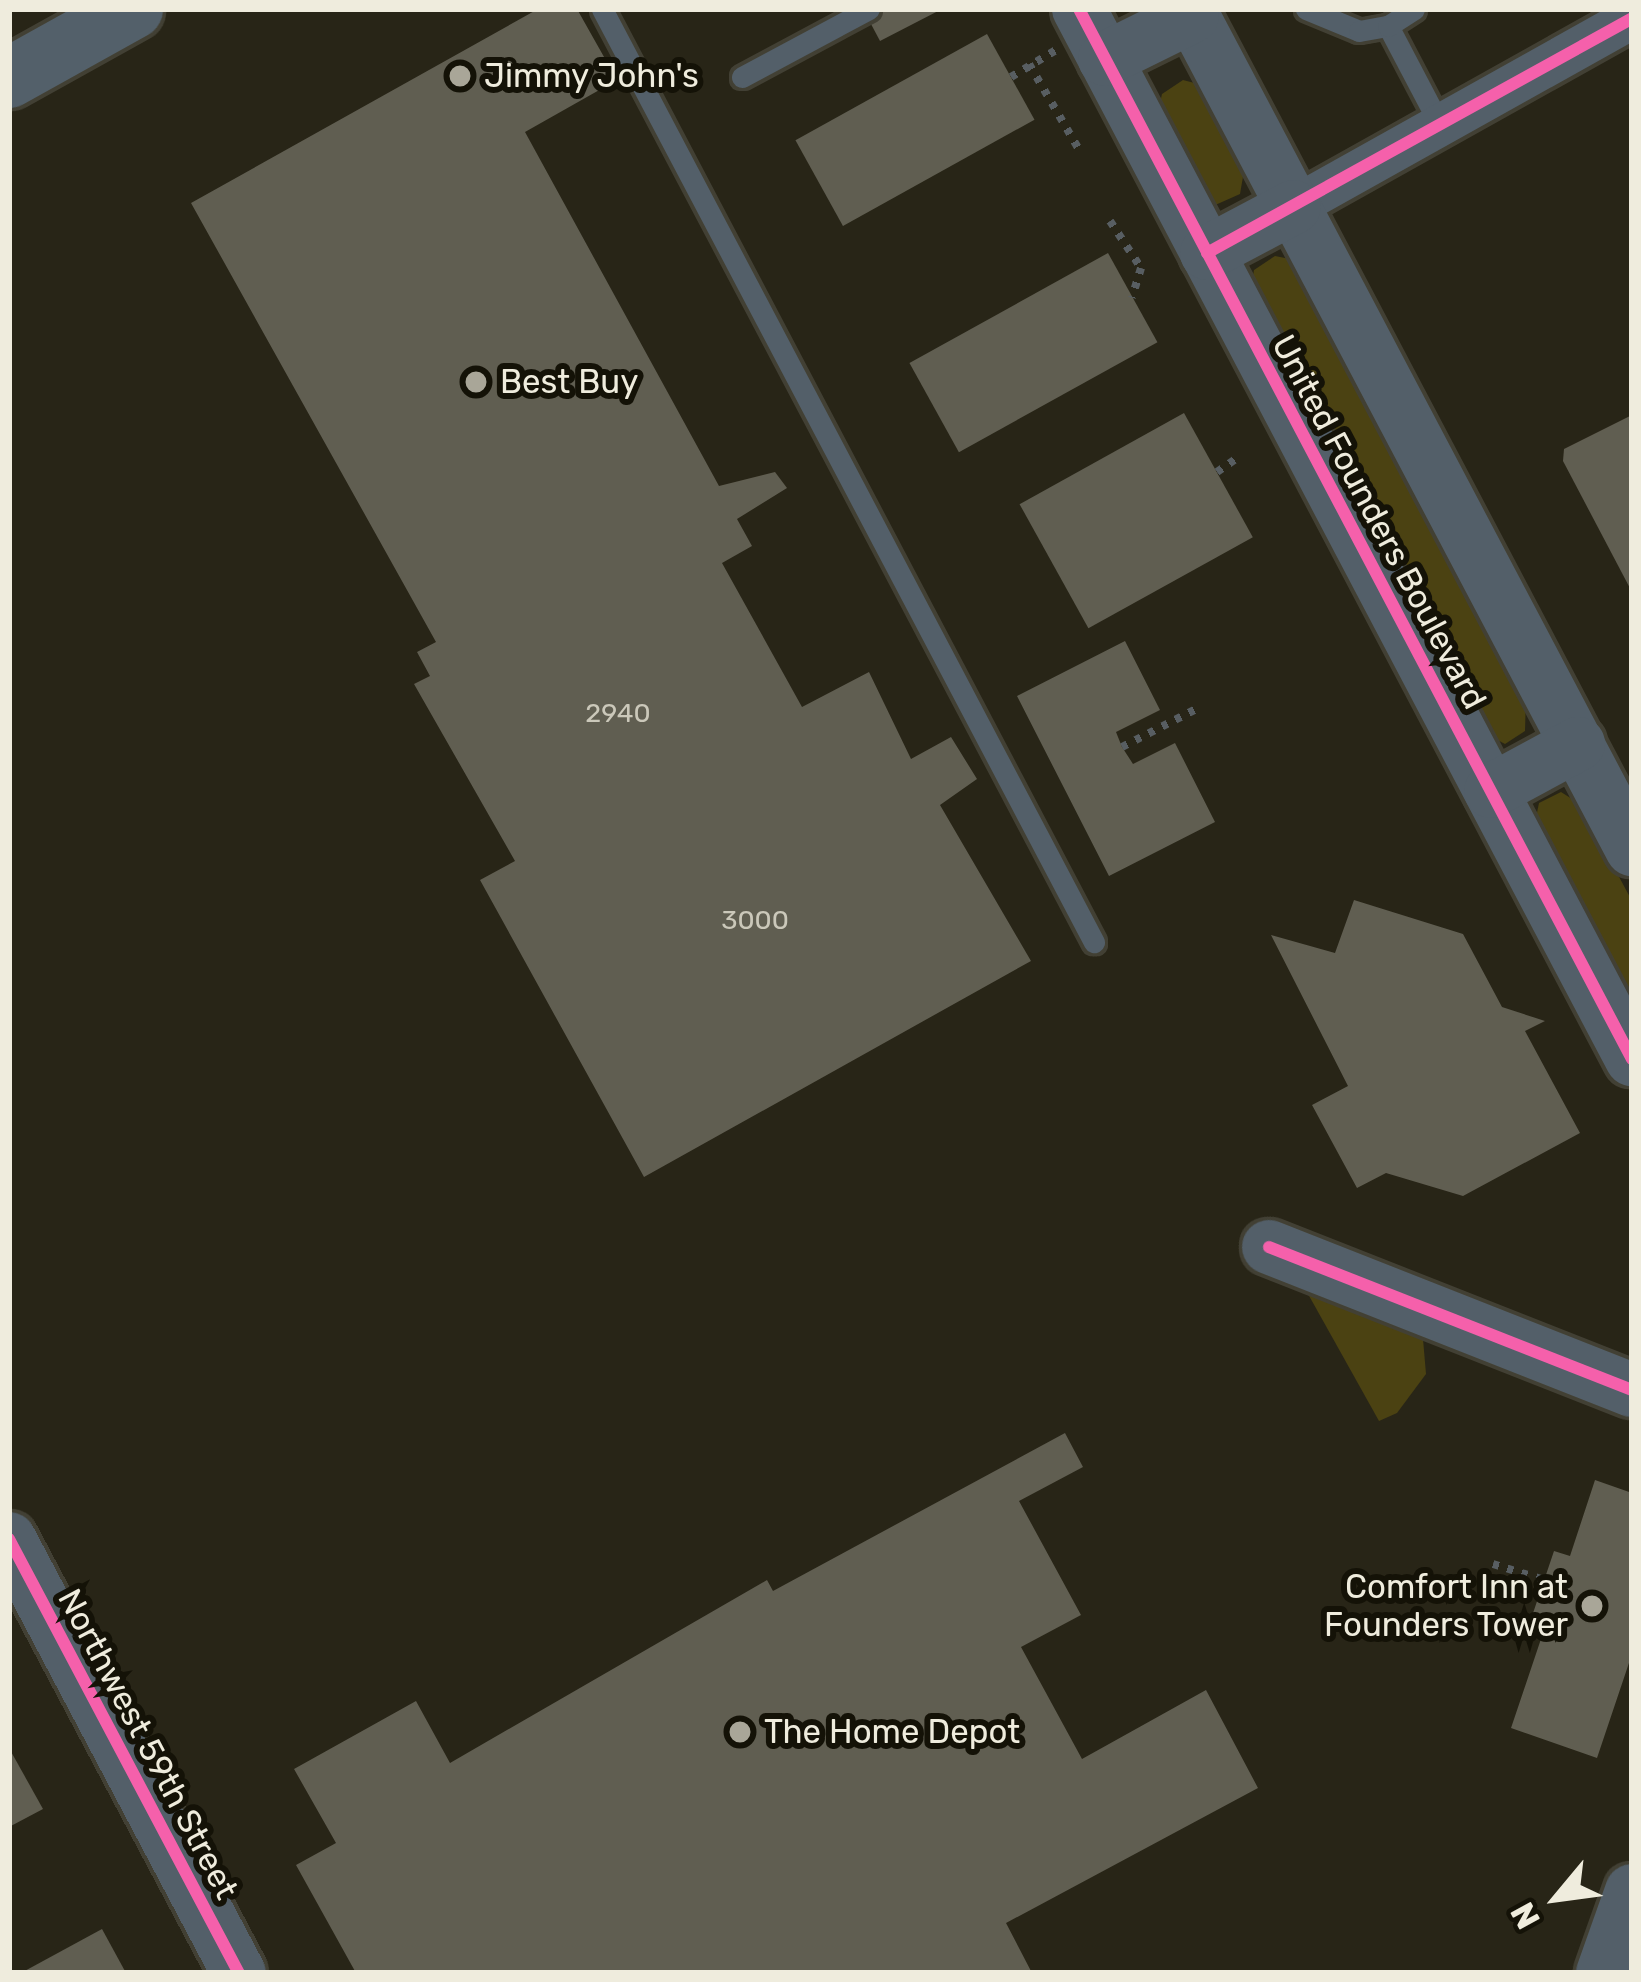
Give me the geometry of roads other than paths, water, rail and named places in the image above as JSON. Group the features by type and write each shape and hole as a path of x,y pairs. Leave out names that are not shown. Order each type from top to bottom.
{"main road":[{"path":"9,78 56,29 133,9"}],"street":[{"name":"United Founders Boulevard","path":"1079,9 1632,1059"},
{"path":"1106,59 1194,11 1632,849"},
{"path":"1208,254 1632,18"},
{"path":"1491,791 1578,744"},
{"path":"1269,1247 1632,1390"},
{"name":"Northwest 59th Street","path":"9,1539 239,1973"},
{"path":"1603,1973 1632,1891"}],"lane":[{"path":"602,9 1094,942"},
{"path":"742,77 869,9"},
{"path":"1306,9 1359,31 1388,26 1414,9"},
{"path":"1388,26 1440,125"}],"place":[{"name":"Jimmy John's","path":"460,76"},
{"name":"Best Buy","path":"476,382"},
{"name":"Comfort Inn at Founders Tower","path":"1592,1606"},
{"name":"The Home Depot","path":"740,1732"}]}
